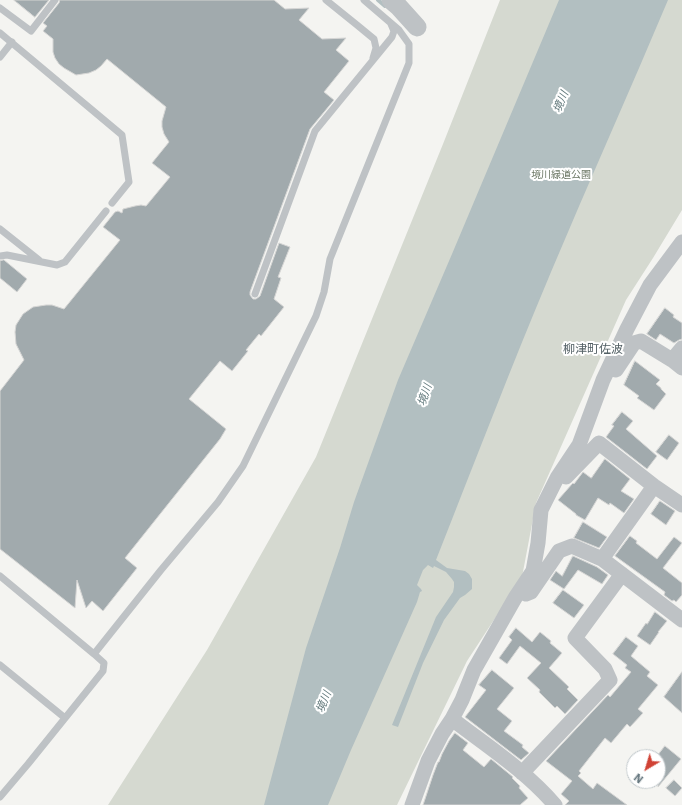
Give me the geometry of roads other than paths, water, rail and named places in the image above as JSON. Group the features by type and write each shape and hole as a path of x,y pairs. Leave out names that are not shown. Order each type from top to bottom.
{"street":[{"path":"391,0 417,27"},
{"path":"412,805 428,761 462,700 474,670 515,598 533,571 538,543 541,510 557,478 579,445 603,380 627,329 650,285 682,242"},
{"path":"603,380 607,383 634,344 641,341 677,364 682,348"},
{"path":"557,478 565,478 599,443 654,486 682,505"},
{"path":"602,559 654,486"},
{"path":"515,598 531,592 559,551 572,546 602,559 679,613"},
{"path":"522,773 610,680 606,669 575,638 622,574"},
{"path":"452,719 522,773 555,805"}],"lane":[{"path":"0,8 31,31 55,0"},
{"path":"326,0 374,40 376,48 373,61"},
{"path":"94,654 218,502 242,466 316,316 324,292 330,259 409,63 409,44 399,30 364,0"},
{"path":"254,294 315,130 392,37 394,31 390,22"},
{"path":"0,33 122,135 129,182 112,203"},
{"path":"0,57 12,42"},
{"path":"0,256 7,255 58,265 65,262 106,211"},
{"path":"0,229 40,261"},
{"path":"0,576 104,663 103,671 0,797"},
{"path":"0,666 65,718"}],"water":[{"name":"境川","path":"559,0 668,0 536,308 436,560 447,568 465,571 469,574 472,579 472,589 460,598 444,620 423,663 398,727 392,725 436,617 453,592 454,587 454,582 446,572 434,566 433,568 428,565 423,570 417,585 422,591 420,592 417,602 328,805 264,805 306,648 354,502 398,380"}],"waterway":[{"path":"378,0 385,6"}],"district":[{"name":"柳津町佐波","path":"593,349"}],"park label":[{"name":"境川緑道公園","path":"561,175"}]}
